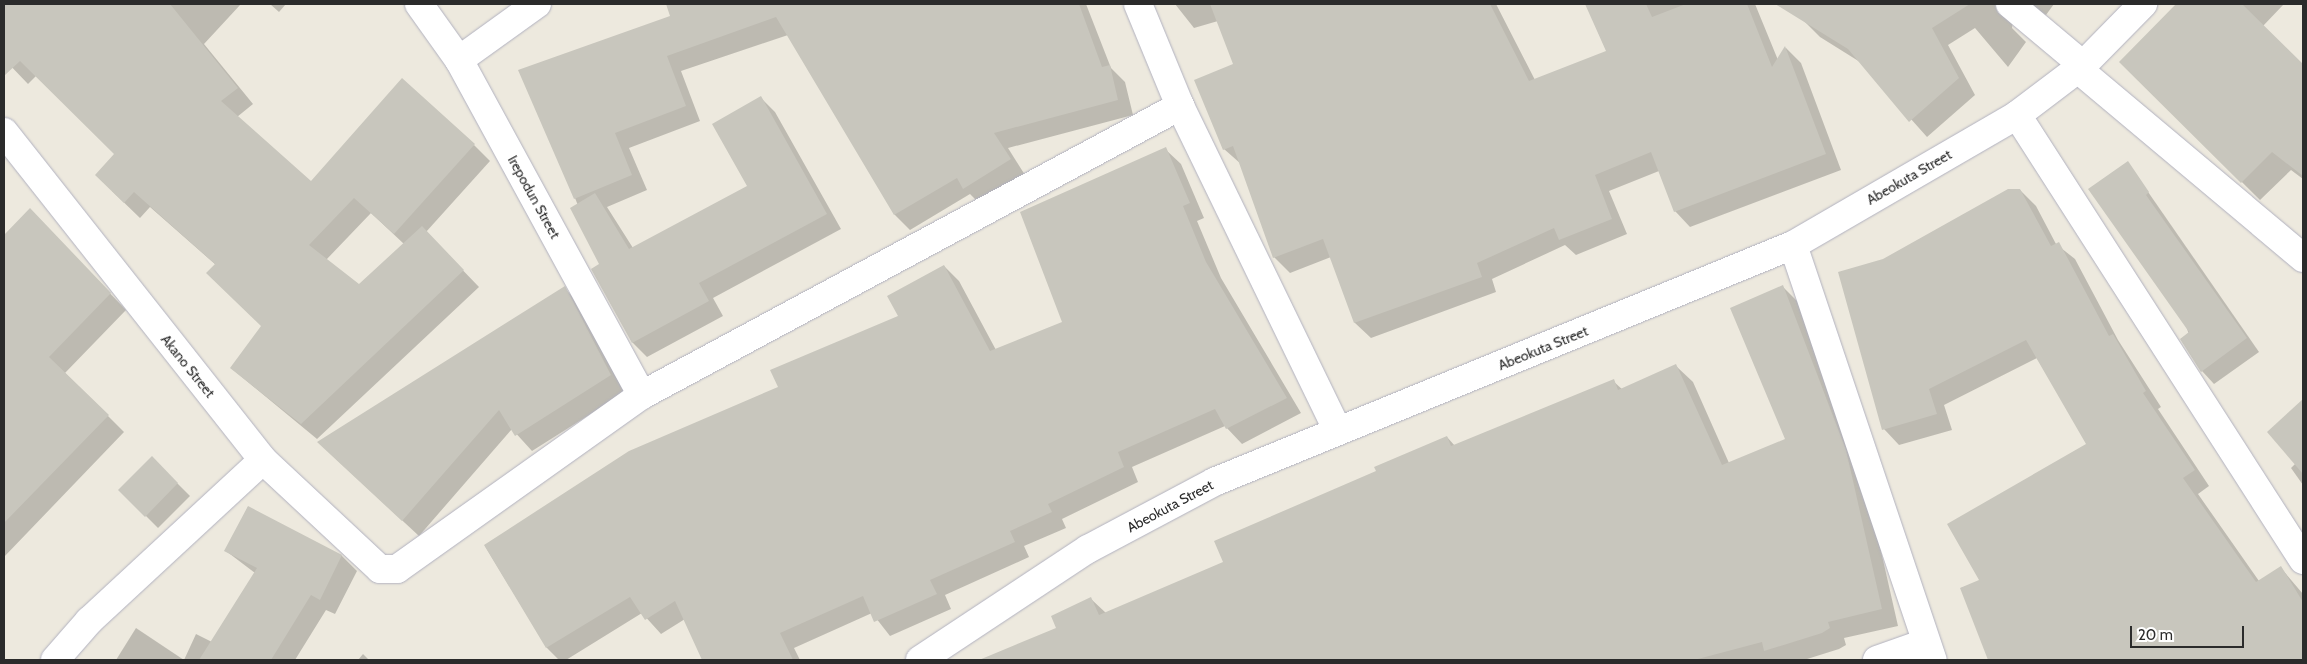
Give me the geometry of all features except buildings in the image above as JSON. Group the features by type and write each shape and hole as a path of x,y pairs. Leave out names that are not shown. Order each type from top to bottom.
{"street":[{"name":"Irepodun Street","path":"418,4 459,60 642,395"},
{"path":"459,60 538,4"},
{"path":"1138,4 1180,106 1337,430"},
{"path":"2010,4 2303,258"},
{"name":"Abeokuta Street","path":"920,660 1088,549 1214,482 1337,430 1793,246 2017,115 2081,67 2143,4"},
{"path":"642,395 1180,106"},
{"path":"2017,115 2303,560"},
{"name":"Akano Street","path":"8,147 263,460 380,569 398,569 642,395"},
{"path":"1793,246 1929,652 1877,660"},
{"path":"55,660 89,621 263,460"}]}
